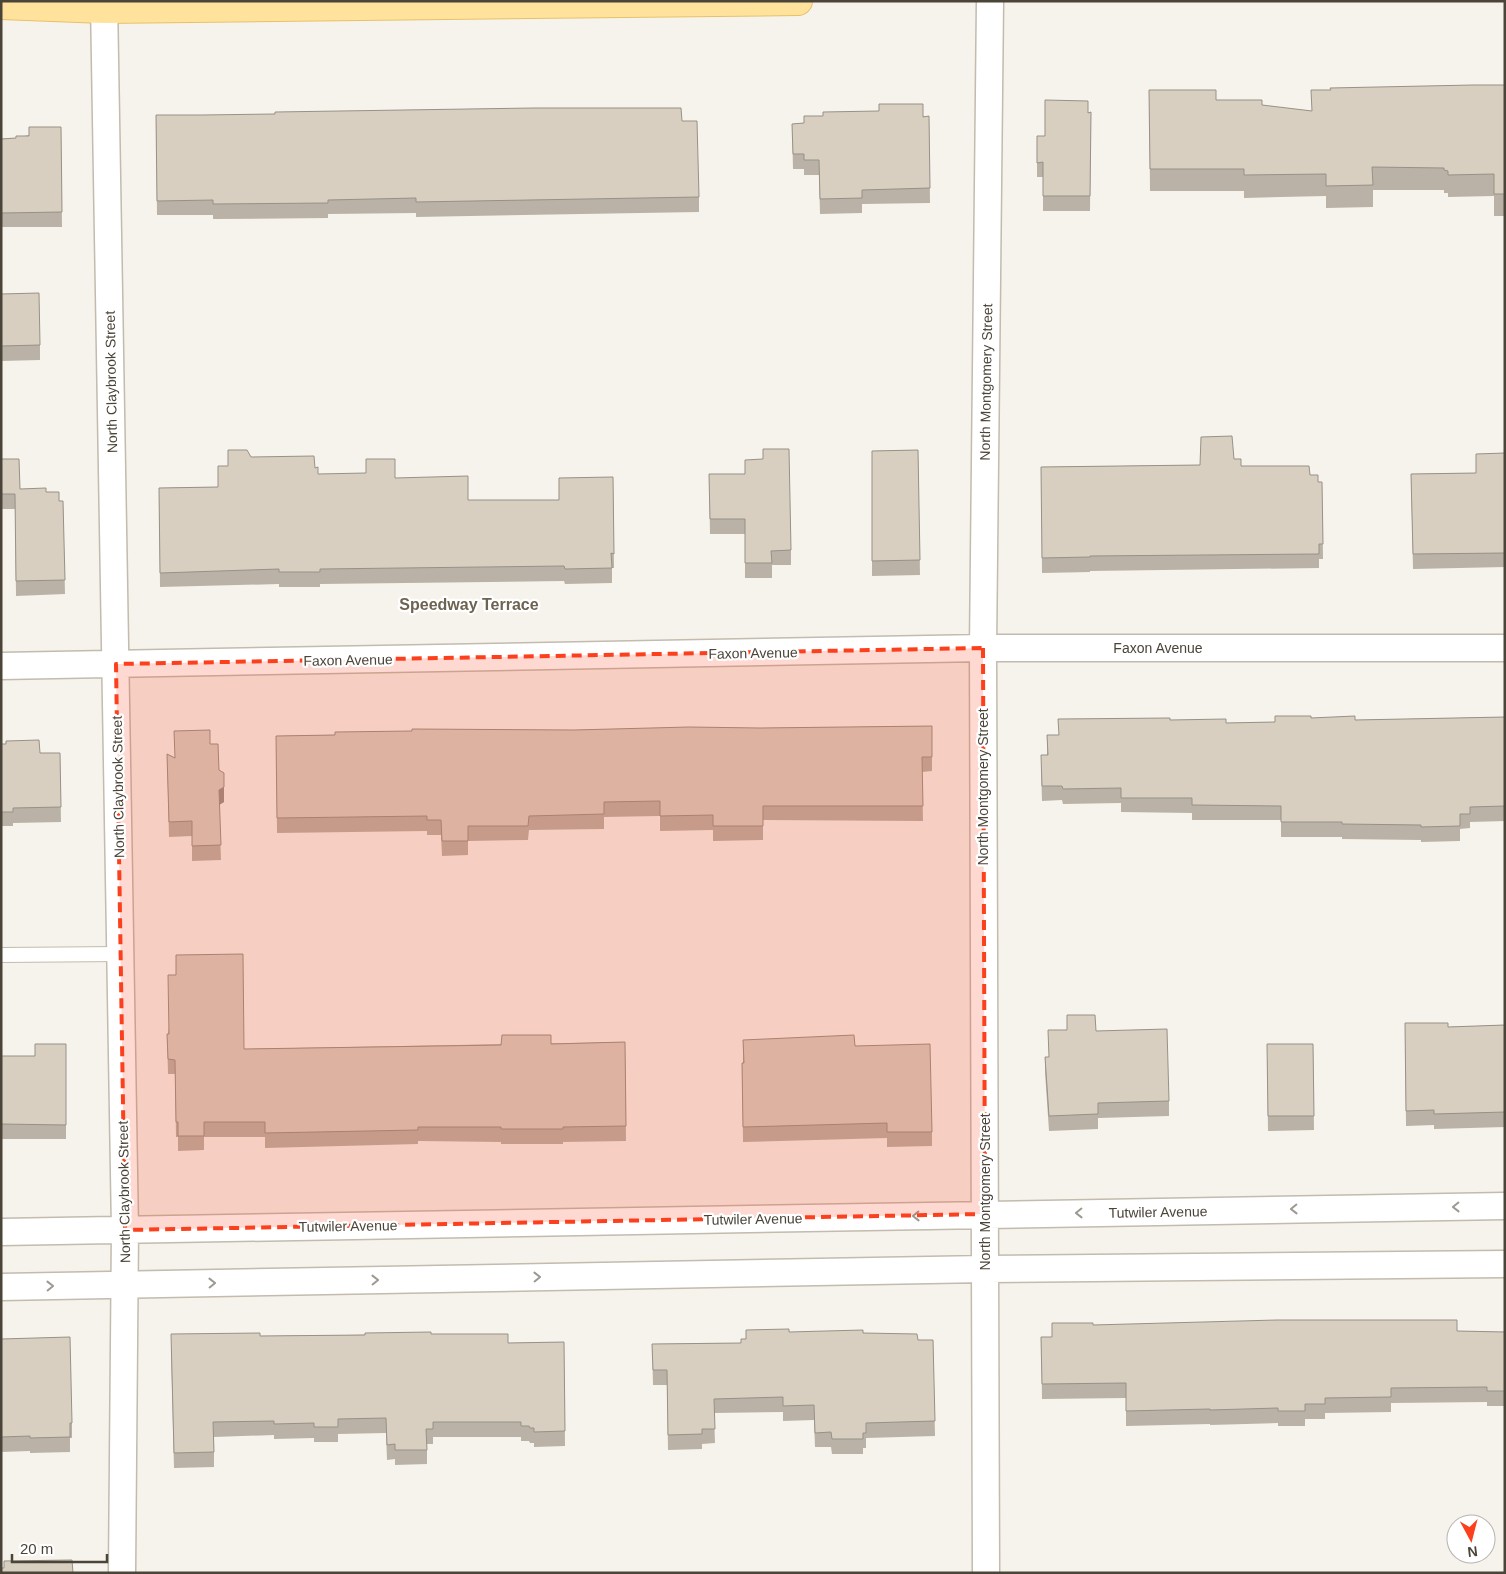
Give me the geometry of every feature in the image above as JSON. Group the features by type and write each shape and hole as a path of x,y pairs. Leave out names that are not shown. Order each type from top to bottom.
{"main road":[{"path":"1,5 798,1"},
{"path":"1,14 104,5"}],"street":[{"name":"North Montgomery Street","path":"986,1573 983,648 990,1"},
{"name":"North Claybrook Street","path":"104,5 125,1230 122,1573"},
{"name":"Faxon Avenue","path":"1,666 983,648 1505,648"},
{"name":"Tutwiler Avenue","path":"1,1232 1505,1206"},
{"path":"1,1287 985,1270 1505,1264"}],"lane":[{"path":"1,955 121,954"}],"highlighted area":[{"path":"983,648 985,1214 125,1230 116,664"}],"building":[{"path":"1505,85 1505,194 1494,194 1494,174 1448,175 1448,171 1444,170 1444,168 1372,167 1373,185 1326,186 1326,174 1244,175 1244,169 1150,169 1149,90 1216,90 1216,100 1262,100 1262,105 1312,111 1311,90"},
{"path":"1045,100 1088,101 1088,113 1091,112 1090,196 1043,196 1043,162 1037,163 1037,136 1045,136"},
{"path":"879,104 923,104 923,117 929,116 930,188 862,190 862,198 820,199 819,160 804,160 804,154 793,154 792,124 804,123 804,116 823,116 823,112 879,111"},
{"path":"534,108 681,108 682,121 697,121 699,197 416,202 416,198 328,200 328,203 213,204 213,200 157,201 156,115"},
{"path":"29,127 61,127 62,212 1,213 1,139 29,136"},
{"path":"39,293 40,345 1,346 1,294"},
{"path":"1232,436 1234,459 1241,459 1241,466 1309,466 1310,475 1318,475 1318,482 1322,482 1323,544 1319,544 1319,554 1042,558 1041,467 1200,465 1201,437"},
{"path":"763,449 789,449 791,550 771,551 772,563 745,563 745,519 710,519 709,474 745,474 745,460 763,459"},
{"path":"228,450 247,450 251,457 314,456 315,468 318,467 318,474 366,473 366,459 395,459 395,478 468,476 468,500 559,500 559,478 613,477 614,554 611,553 612,568 565,569 564,566 320,569 320,572 279,572 279,569 160,573 159,488 218,487 218,466 228,466"},
{"path":"918,450 920,560 872,561 872,451"},
{"path":"1505,453 1505,553 1413,554 1411,474 1476,473 1476,454"},
{"path":"1,459 19,459 20,489 46,488 46,492 59,492 59,501 63,501 65,580 16,581 15,494 1,494"},
{"path":"1275,716 1311,716 1311,718 1355,716 1355,720 1505,717 1505,806 1470,807 1470,814 1460,814 1460,826 1421,827 1421,825 1342,824 1342,822 1281,822 1281,806 1192,805 1192,798 1121,798 1121,788 1063,789 1062,786 1042,786 1041,755 1048,755 1047,735 1059,735 1058,719 1226,719 1226,723 1275,722"},
{"path":"932,726 932,757 922,757 923,806 763,806 763,826 713,826 713,815 660,816 660,801 604,802 604,814 529,816 528,826 468,826 468,841 442,841 441,820 427,820 427,816 277,818 276,736 335,735 335,732 412,731 412,729 574,730 689,727"},
{"path":"210,730 210,744 218,744 219,770 224,773 224,787 219,790 221,845 192,846 192,821 169,822 167,754 175,758 174,731"},
{"path":"39,740 40,753 60,753 61,807 13,808 13,812 1,812 1,744 6,744 6,741"},
{"path":"243,954 244,1049 501,1045 502,1035 551,1035 551,1044 625,1042 626,1126 563,1127 563,1129 418,1127 418,1130 265,1133 265,1122 204,1122 204,1136 178,1136 175,1060 168,1059 168,975 176,975 176,955"},
{"path":"1067,1015 1095,1015 1096,1031 1167,1029 1169,1101 1098,1103 1098,1114 1049,1116 1045,1057 1049,1057 1048,1030 1067,1030"},
{"path":"1405,1023 1448,1023 1448,1027 1505,1025 1505,1112 1434,1114 1434,1110 1406,1111"},
{"path":"854,1035 855,1046 930,1044 932,1132 887,1132 887,1123 743,1127 743,1040"},
{"path":"35,1044 66,1044 66,1125 1,1124 1,1056 35,1056"},
{"path":"1267,1044 1313,1044 1314,1116 1268,1116"},
{"path":"1277,1320 1457,1320 1457,1331 1505,1332 1505,1391 1487,1391 1487,1387 1391,1388 1391,1397 1325,1398 1325,1404 1305,1404 1305,1411 1278,1411 1278,1408 1126,1411 1126,1383 1042,1384 1041,1337 1052,1337 1052,1323 1093,1323 1093,1325"},
{"path":"789,1329 789,1332 863,1330 863,1333 917,1334 918,1340 933,1340 935,1421 866,1423 866,1433 863,1433 863,1439 832,1439 831,1432 815,1433 814,1405 783,1406 783,1397 714,1399 715,1429 702,1429 702,1434 668,1435 667,1370 653,1370 652,1344 741,1343 741,1339 746,1339 746,1330"},
{"path":"431,1332 431,1334 508,1334 508,1343 564,1342 565,1431 534,1432 534,1428 521,1426 521,1422 433,1422 433,1429 426,1429 427,1450 395,1450 395,1444 387,1445 386,1418 338,1419 338,1427 314,1427 314,1423 274,1424 274,1421 213,1422 214,1452 174,1453 171,1334 260,1333 260,1336"},
{"path":"70,1337 72,1423 70,1423 70,1437 1,1437 1,1339"},
{"path":"72,1560 73,1573 1,1573 1,1568 4,1568 4,1561"}],"district":[{"name":"Speedway Terrace","path":"469,604"}]}
